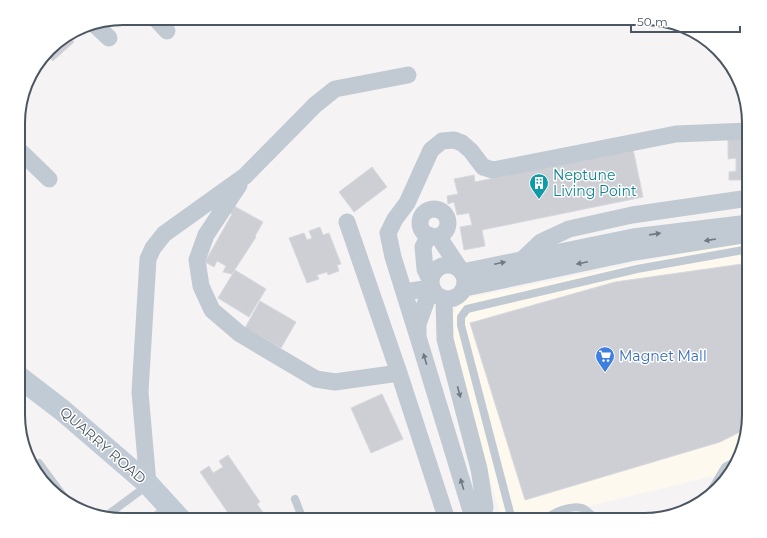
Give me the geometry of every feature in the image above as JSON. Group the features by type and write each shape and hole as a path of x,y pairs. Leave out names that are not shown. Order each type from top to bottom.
{"main road":[{"name":"QUARRY ROAD","path":"25,382 62,410 148,484 175,513"}],"street":[{"path":"161,25 167,31"},
{"path":"98,28 109,38"},
{"path":"148,484 140,392 148,259 153,248 164,234 245,176 315,105 336,89 408,75"},
{"path":"471,513 393,257 388,233 394,219 407,203 431,150 442,141 454,140 462,143 471,151 483,167 493,170 676,134 742,131"},
{"path":"25,156 49,179"},
{"path":"245,176 206,235 197,260 201,286 212,310 240,334 316,379 335,382 399,373"},
{"path":"524,258 541,242 569,229 632,215 742,199"},
{"path":"431,203 420,222 422,230 433,236 463,280"},
{"path":"632,215 634,245"},
{"path":"347,222 399,373 445,513"},
{"path":"463,280 524,258 742,234"},
{"path":"433,236 423,247 426,269 435,289 452,299 460,295 463,280 456,266 447,264 439,266 433,272 435,289 445,340 479,469 485,506 484,513"},
{"path":"463,280 634,245"},
{"path":"404,292 435,289"},
{"path":"418,337 418,324 435,289"}],"lane":[{"path":"510,513 461,325 461,317 467,309 637,269 742,235"},
{"path":"38,463 54,484"},
{"path":"717,480 725,466 729,464"},
{"path":"111,512 148,484"},
{"path":"295,499 300,513"},
{"path":"554,513 574,507 583,509 588,513"}],"shaded area":[{"name":"Magnet Mall","path":"742,241 742,422 737,447 732,459 723,474 560,513 500,513 446,323 463,299"}],"building":[{"path":"72,39 74,42 53,61 50,57"},
{"path":"742,138 742,180 729,180 729,172 736,171 736,158 728,159 728,139"},
{"name":"Neptune Living Point","path":"633,149 643,197 482,230 485,246 464,250 460,227 472,225 469,213 457,215 454,202 448,204 447,196 458,194 454,179 474,175 475,182"},
{"path":"372,167 387,187 354,212 339,192"},
{"path":"234,206 263,222 255,236 256,237 232,274 223,272 226,266 217,261 214,267 205,262 232,214 230,213"},
{"path":"320,227 323,235 329,233 341,264 337,265 339,271 328,275 327,272 317,275 319,279 307,283 289,238 304,233 307,240 312,238 309,231"},
{"name":"Magnet Mall","path":"742,264 742,422 740,432 720,442 525,500 470,323 615,282"},
{"path":"235,270 266,289 249,317 218,298"},
{"path":"260,301 296,322 281,348 245,328"},
{"path":"382,394 403,439 371,453 351,408"},
{"path":"228,455 260,502 257,504 263,513 228,513 200,472 209,466 213,473 223,467 219,461"},
{"path":"158,509 161,513 153,513"}],"place":[{"name":"Neptune Living Point","path":"539,200"},
{"name":"Magnet Mall","path":"605,373"}]}
